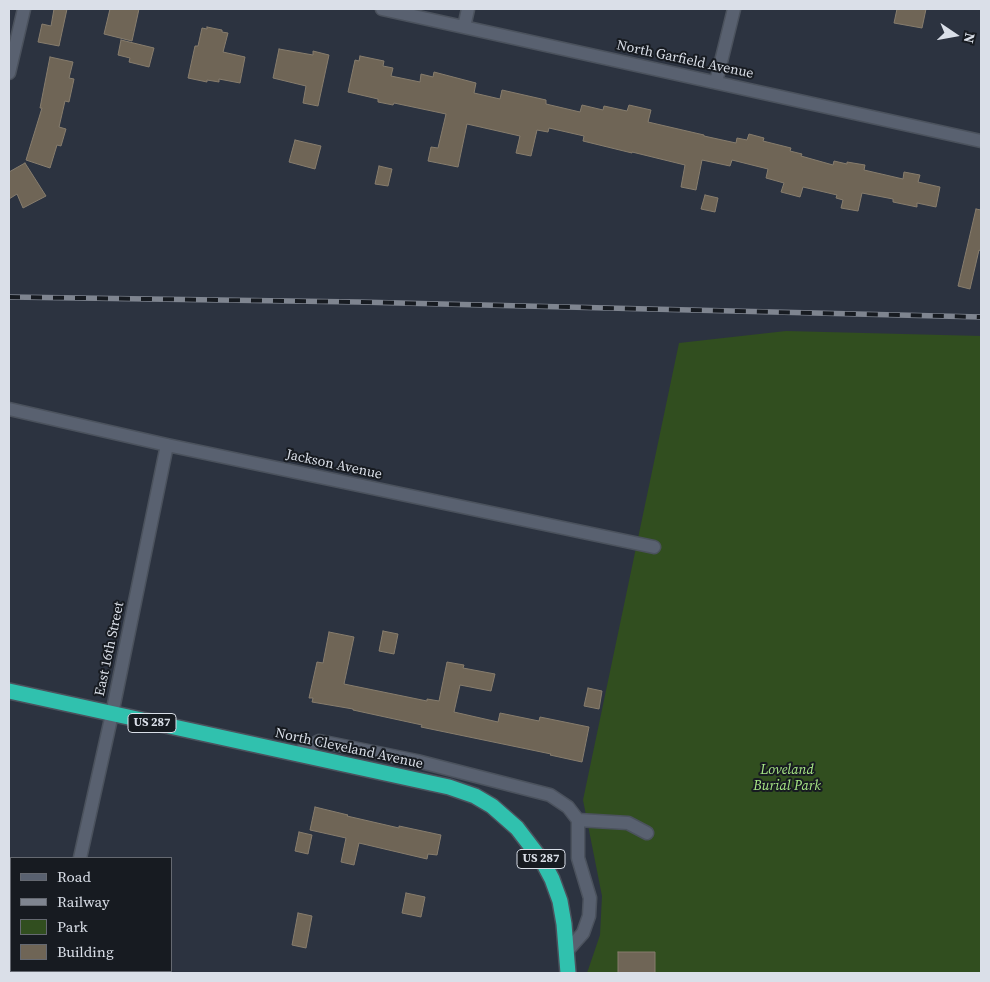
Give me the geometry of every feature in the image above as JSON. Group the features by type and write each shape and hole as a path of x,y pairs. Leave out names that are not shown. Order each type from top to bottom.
{"highway":[{"name":"North Cleveland Avenue","path":"9,691 449,787 475,796 492,806 518,828 543,862 560,901 568,973"}],"street":[{"path":"9,73 24,9"},
{"name":"North Garfield Avenue","path":"382,9 981,141"},
{"path":"464,27 468,9"},
{"path":"716,82 734,9"},
{"name":"Jackson Avenue","path":"9,409 167,445 654,547"},
{"name":"East 16th Street","path":"80,857 112,714 167,445"},
{"path":"295,754 319,742 417,761 550,795 568,807 578,820 578,858 590,898 589,916 583,933 567,951"},
{"path":"578,820 628,823 647,834"}],"green space":[{"name":"Loveland Burial Park","path":"786,331 981,336 981,973 587,973 600,935 602,896 583,800 679,343"}],"building":[{"path":"54,9 67,9 59,46 38,42 42,24 51,26"},
{"path":"110,9 139,9 132,41 104,34"},
{"path":"897,9 926,9 922,28 894,23"},
{"path":"207,27 228,33 223,52 245,57 240,83 219,79 219,82 207,80 207,82 188,78 195,46 198,46 202,28 207,29"},
{"path":"121,40 154,48 149,67 129,62 130,58 118,55"},
{"path":"279,49 313,55 313,51 329,55 318,106 303,103 306,86 273,78"},
{"path":"360,56 384,61 383,66 393,68 391,76 420,82 421,74 433,77 434,72 476,83 474,93 500,99 502,90 546,100 546,104 580,112 582,105 603,110 604,106 627,111 629,105 651,110 648,122 704,136 736,143 737,138 747,140 749,134 764,138 763,141 791,148 790,151 802,154 801,156 833,165 834,161 865,165 864,170 903,179 904,172 920,175 918,182 940,187 936,207 917,203 917,207 893,202 893,199 862,193 858,211 841,208 843,200 836,198 837,195 803,187 800,197 781,192 784,183 766,178 768,169 732,160 730,166 702,160 696,190 681,187 685,165 583,141 584,136 549,128 548,132 537,130 531,156 516,153 520,136 467,124 458,167 428,161 431,147 438,148 446,114 394,103 393,105 378,102 378,99 348,92 355,60 359,61"},
{"path":"50,57 73,62 69,78 74,79 69,102 65,101 59,127 66,129 61,146 57,145 50,168 26,160 42,108 40,108"},
{"path":"295,140 321,146 315,169 289,162"},
{"path":"25,163 46,196 23,208 17,194 9,199 9,172"},
{"path":"379,166 392,169 388,186 375,184"},
{"path":"705,195 718,198 715,212 701,209"},
{"path":"976,209 981,210 981,251 979,250 970,289 958,286"},
{"path":"383,631 398,634 394,654 379,651"},
{"path":"329,632 354,637 344,684 427,701 427,699 439,701 447,662 464,665 463,668 495,674 491,691 460,685 454,712 498,722 500,713 539,721 540,717 589,727 582,762 421,727 422,725 353,709 312,702 313,698 309,698 317,662 323,663"},
{"path":"588,688 602,691 599,709 584,706"},
{"path":"315,807 399,828 399,826 441,835 437,855 428,854 427,859 359,843 354,865 341,862 346,838 310,830"},
{"path":"299,832 312,835 308,854 295,851"},
{"path":"406,893 425,897 421,917 402,913"},
{"path":"298,913 312,916 306,948 292,945"},
{"path":"618,952 655,952 655,973 618,973"}],"railway":[{"path":"9,297 358,302 981,317"}]}
